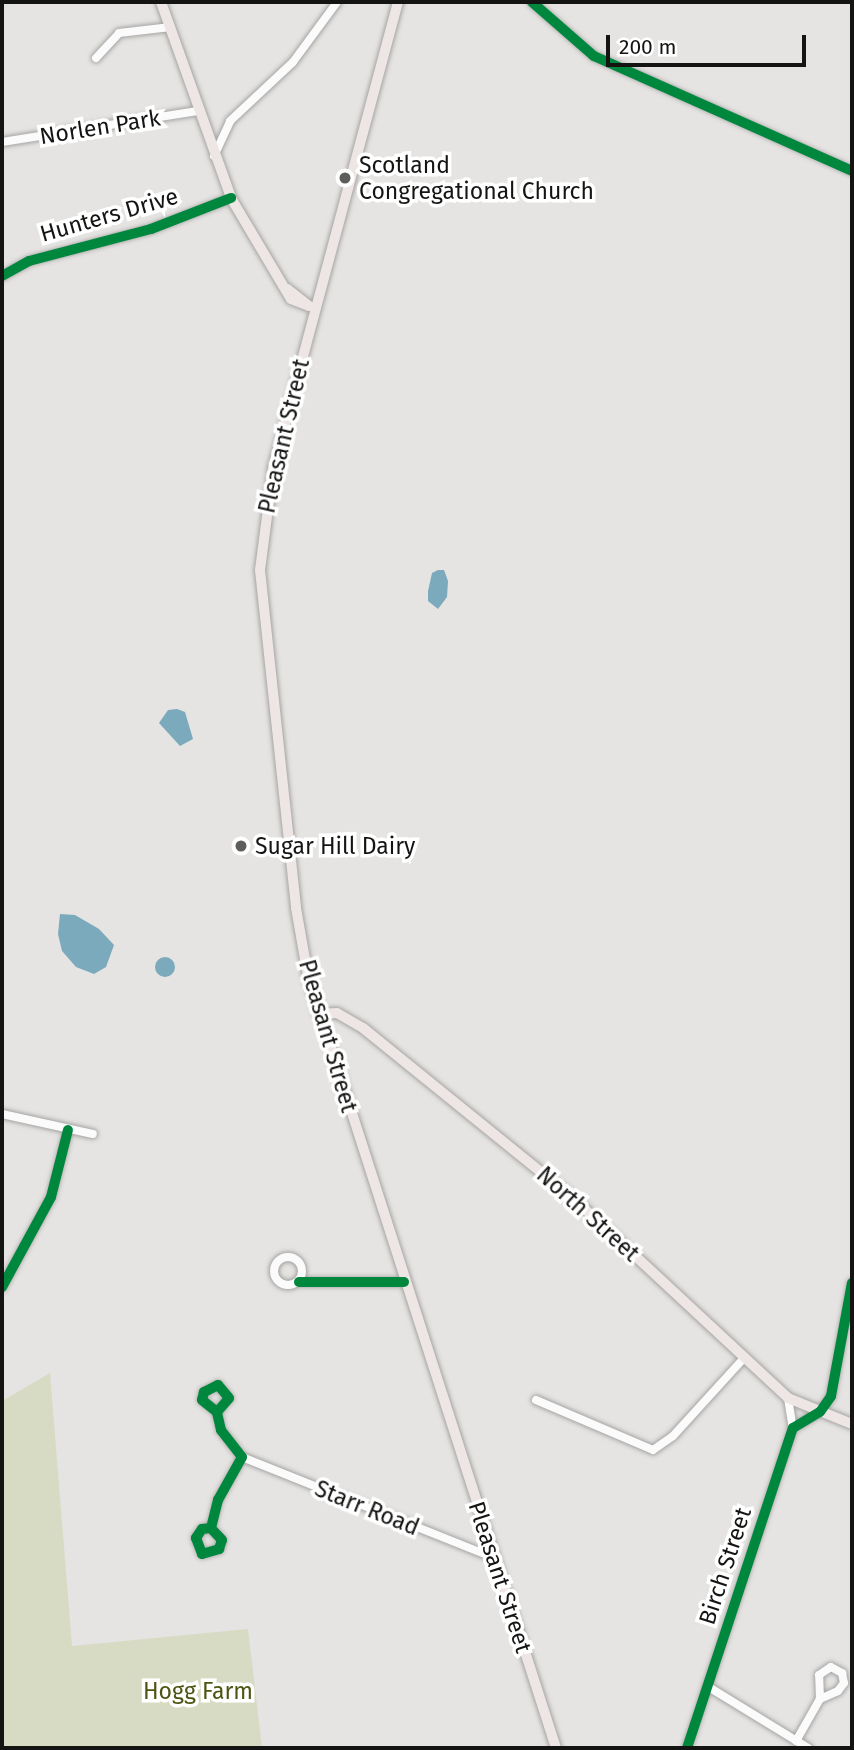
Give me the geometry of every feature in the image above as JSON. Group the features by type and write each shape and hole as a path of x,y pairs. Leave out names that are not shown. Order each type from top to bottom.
{"main road":[{"path":"161,2 214,158 231,198 295,302 312,307"},
{"name":"Pleasant Street","path":"398,2 312,307 273,470 260,570 296,908 318,1014 556,1748"},
{"name":"North Street","path":"318,1014 337,1013 363,1028 574,1199 788,1398 852,1424"}],"street":[{"path":"214,158 230,121 293,62 337,2"},
{"path":"532,2 594,56 852,171"},
{"path":"96,58 119,33 171,27"},
{"name":"Norlen Park","path":"2,142 198,110"},
{"name":"Hunters Drive","path":"2,276 37,258 152,229 231,198"},
{"path":"2,1114 93,1134"},
{"path":"2,1287 51,1197 68,1130"},
{"path":"299,1282 404,1283"},
{"path":"793,1428 820,1412 832,1390 852,1283"},
{"path":"536,1400 653,1450 673,1436 744,1358"},
{"name":"Birch Street","path":"687,1748 793,1428 788,1398"},
{"path":"211,1528 224,1486 242,1457 220,1430 217,1412"},
{"name":"Starr Road","path":"242,1457 494,1558"},
{"path":"708,1686 729,1702 808,1748"},
{"path":"704,1697 729,1702"},
{"path":"796,1741 820,1699"}],"green space":[{"name":"Hogg Farm","path":"50,1373 72,1646 248,1629 262,1748 2,1748 2,1401"}],"water":[{"path":"444,570 448,581 447,597 438,609 428,601 428,591 432,573"},
{"path":"168,710 185,712 193,739 180,746 159,723"},
{"path":"60,914 75,915 99,929 114,945 106,967 94,974 76,967 62,951 58,934"},
{"path":"161,957 169,957 175,967 169,977 161,977 155,971 155,963"}],"cycle path":[{"path":"532,2 594,56 852,171"},
{"path":"2,276 29,261 151,229 231,198"},
{"path":"2,1287 51,1197 68,1130"},
{"path":"299,1282 404,1282"},
{"path":"687,1748 793,1428 820,1412 831,1396 852,1283"},
{"path":"211,1528 202,1529 196,1538 202,1554 219,1549 222,1540 211,1528 218,1500 242,1457 221,1430 217,1412 229,1398 218,1385 204,1392 202,1400 217,1412"}],"place":[{"name":"Scotland Congregational Church","path":"345,178"},
{"name":"Sugar Hill Dairy","path":"241,846"}]}
